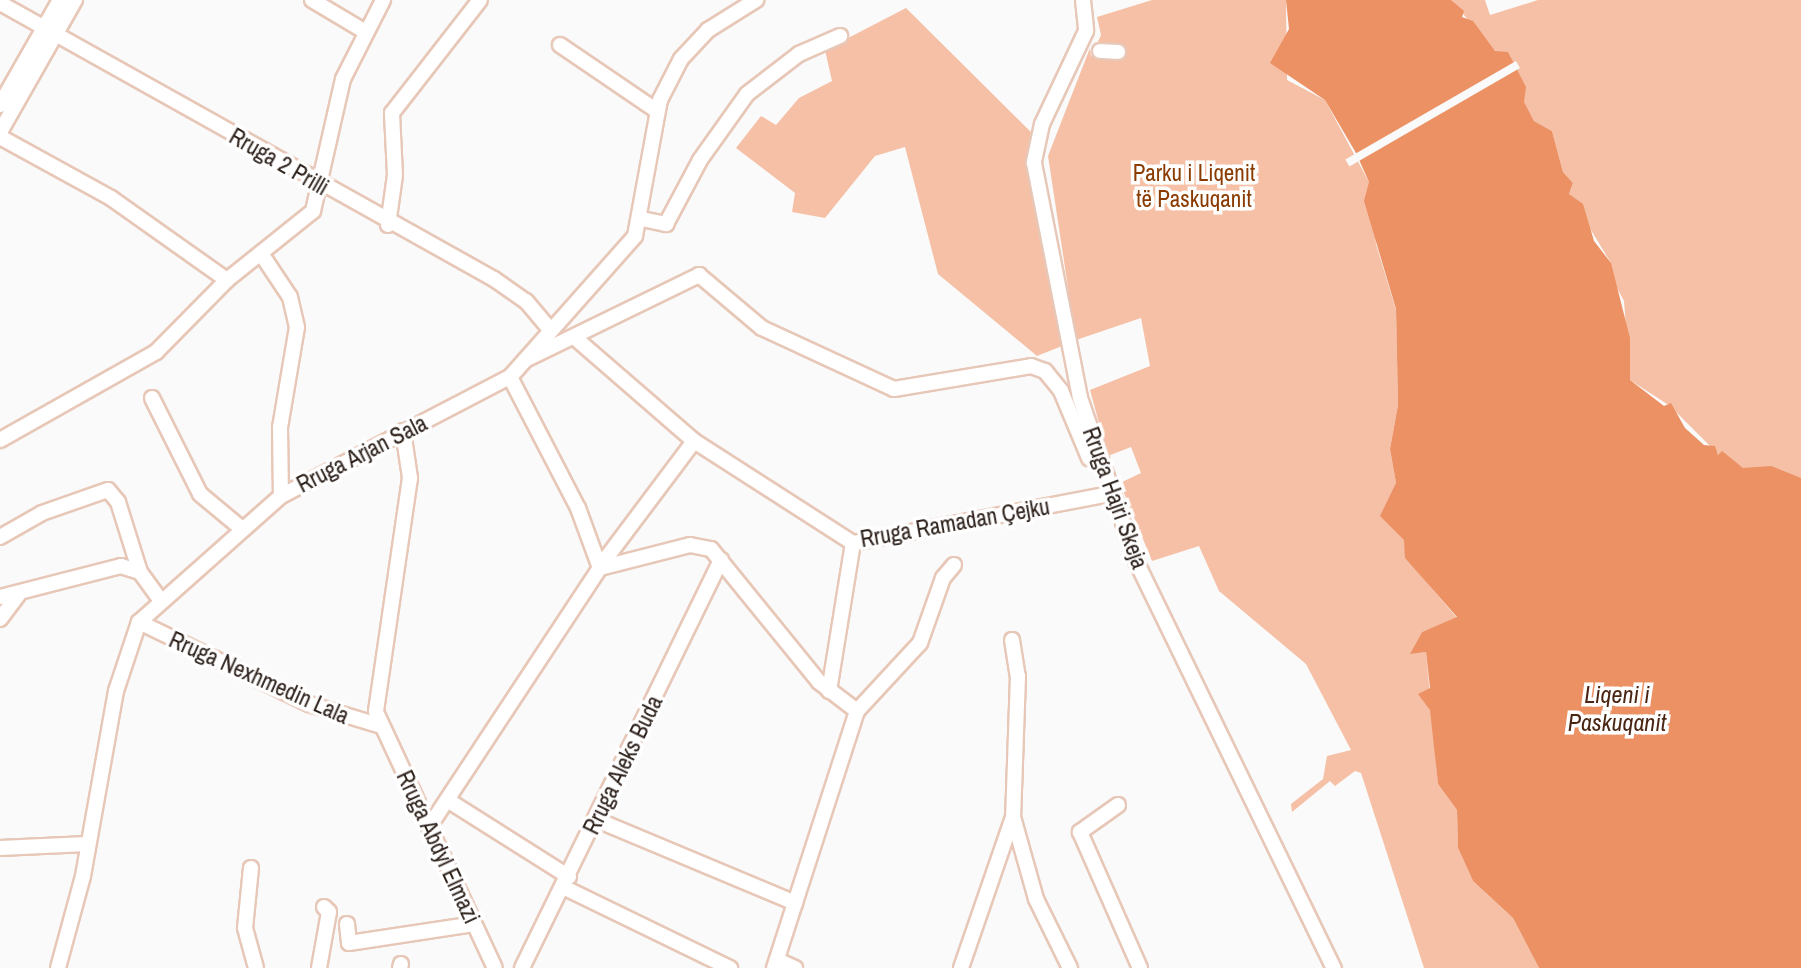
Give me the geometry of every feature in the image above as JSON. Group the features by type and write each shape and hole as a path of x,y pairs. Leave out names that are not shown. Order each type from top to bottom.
{"street":[{"path":"60,0 50,31 0,135 111,198 227,280"},
{"path":"0,105 50,31 75,0"},
{"path":"312,0 364,30"},
{"path":"0,440 156,352 227,280 262,255 313,211 323,187 334,110 364,30 383,0"},
{"path":"388,225 395,175 392,113 480,0"},
{"name":"Rruga Arjan Sala","path":"58,968 87,844 118,682 139,622 159,598 281,496 510,377 550,330 612,269 642,219 657,111 668,80 694,42 756,0"},
{"name":"Rruga Hajri Skeja","path":"1083,0 1086,31 1042,124 1034,163 1069,354 1108,495 1136,561 1334,968"},
{"name":"Rruga 2 Prilli","path":"0,3 388,225 514,292 550,330"},
{"path":"642,219 666,224 700,159 747,94 799,54 839,36"},
{"path":"560,45 657,111"},
{"path":"1100,51 1118,52"},
{"path":"262,255 290,297 297,327 276,467 281,496"},
{"path":"525,360 699,275 762,328 894,388 1031,366 1054,377 1108,495"},
{"name":"Rruga Ramadan Çejku","path":"574,337 694,441 853,544 1108,495"},
{"path":"510,377 578,508 600,568"},
{"path":"152,398 200,494 241,528"},
{"name":"Rruga Abdyl Elmazi","path":"403,432 410,478 375,698 381,726 495,968"},
{"path":"429,827 449,801 600,568 694,441"},
{"path":"0,537 42,513 108,491 118,502 140,572 159,598"},
{"path":"829,691 853,544"},
{"path":"600,568 690,545 711,549 829,691 857,710"},
{"name":"Rruga Aleks Buda","path":"522,968 597,820 722,560"},
{"path":"795,968 775,964 857,710 920,643 939,586 954,565"},
{"path":"0,597 18,595 104,568 140,572"},
{"path":"0,619 18,595"},
{"name":"Rruga Nexhmedin Lala","path":"139,622 309,704 381,726"},
{"path":"974,968 962,962 1013,817 1018,676 1012,640"},
{"path":"449,801 566,882 730,968"},
{"path":"1118,805 1080,832 1140,968"},
{"path":"1013,817 1036,899 1070,968"},
{"path":"597,820 795,903"},
{"path":"0,848 87,844"},
{"path":"251,868 245,928 256,968"},
{"path":"319,968 329,912 324,907"},
{"path":"347,924 349,943 474,924"}],"green space":[{"name":"Parku i Liqenit të Paskuqanit","path":"1152,0 1286,0 1287,80 1325,100 1369,182 1376,244 1396,310 1398,405 1390,449 1396,483 1389,505 1408,548 1406,558 1457,618 1422,632 1411,653 1426,652 1438,784 1457,810 1458,848 1473,881 1513,918 1539,968 1424,968 1361,773 1355,771 1335,786 1330,781 1292,812 1291,804 1323,779 1327,756 1351,750 1306,664 1219,591 1199,546 1152,561 1120,483 1141,473 1131,447 1108,456 1090,390 1150,366 1141,318 1076,340 1048,156 1090,48 1091,57 1101,35 1097,17"},
{"path":"1451,0 1485,0 1490,15 1538,0 1801,0 1801,478 1743,468 1719,455 1670,406 1630,380 1624,301 1610,275 1611,263 1569,194 1573,183 1563,172 1552,131 1534,121 1495,51"},
{"path":"906,8 1034,135 1030,161 1062,346 1037,356 938,274 905,147 875,156 825,218 792,212 795,193 736,148 761,116 776,125 799,98 832,81 825,50"}],"water":[{"name":"Liqeni i Paskuqanit","path":"1286,0 1451,0 1464,11 1462,17 1473,21 1495,51 1508,52 1526,87 1524,102 1534,121 1552,131 1563,172 1573,183 1569,194 1583,204 1594,241 1611,263 1630,338 1630,380 1664,406 1671,403 1685,428 1704,445 1715,446 1718,455 1722,451 1743,468 1771,466 1801,478 1801,968 1539,968 1513,918 1473,881 1458,848 1457,810 1438,784 1430,710 1418,694 1430,688 1426,652 1410,654 1422,632 1457,617 1405,558 1404,540 1380,516 1396,483 1390,449 1398,405 1396,309 1364,201 1369,182 1356,153 1325,100 1270,63 1289,29"}],"pier":[{"path":"1516,61 1520,68 1349,166 1345,160"}]}
